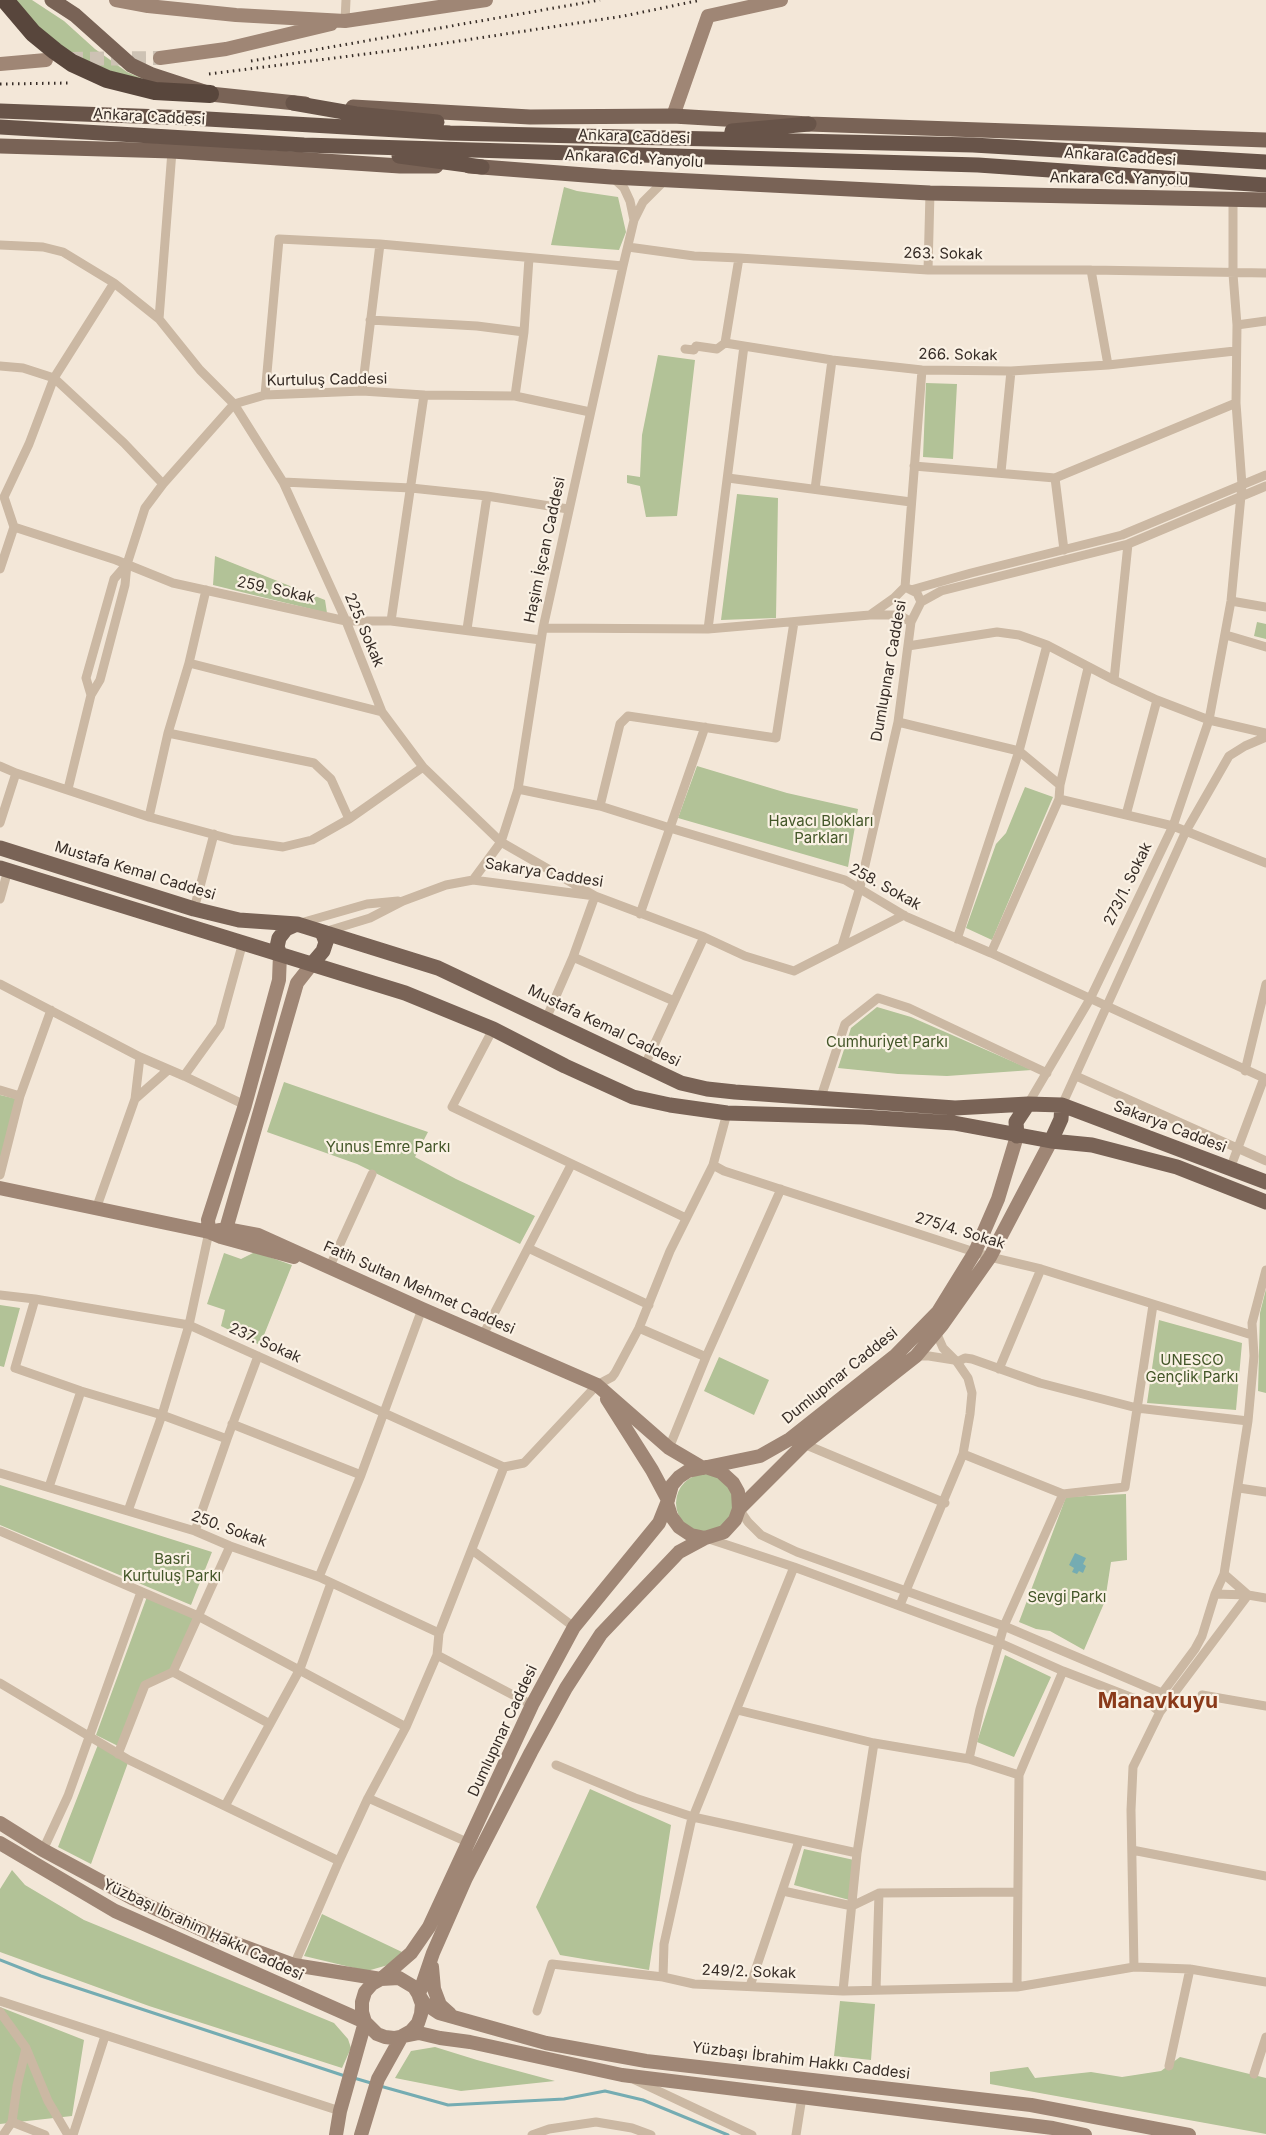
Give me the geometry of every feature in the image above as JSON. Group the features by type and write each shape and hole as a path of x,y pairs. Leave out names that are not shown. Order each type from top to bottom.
{"highway":[{"path":"7,4 33,33 55,51 72,63 107,79 155,91 210,94"},
{"path":"293,103 356,114 518,128 565,136"},
{"name":"Ankara Caddesi","path":"0,111 190,118 450,133 973,145 1266,162"},
{"path":"626,137 736,131 809,124"},
{"name":"Ankara Caddesi","path":"0,127 304,145 978,165 1266,185"},
{"path":"0,135 104,133"},
{"path":"304,145 482,166"}],"main road":[{"path":"52,0 75,15 131,65 152,75 210,94 293,103 530,117 673,116 809,124 1266,140"},
{"path":"116,0 148,6 187,5 236,15 345,21"},
{"path":"160,58 226,50 345,21 486,0"},
{"path":"673,116 708,16 781,0"},
{"path":"0,64 46,60"},
{"name":"Ankara Cd. Yanyolu","path":"0,146 172,152 400,166 482,166 611,177 930,193 1266,200"},
{"name":"Mustafa Kemal Caddesi","path":"0,848 194,909 239,920 297,924"},
{"path":"4,869 405,993 493,1029 565,1066 633,1097 670,1106 727,1113 862,1116 954,1123 1017,1136 1092,1146 1177,1167 1266,1202"},
{"path":"297,924 322,932 326,942 323,951 297,983 226,1229 208,1232 208,1220 245,1105 279,980 279,954 276,947 279,938 286,929 297,924"},
{"name":"Mustafa Kemal Caddesi","path":"322,932 438,968 681,1083 707,1089 955,1108 1028,1104 1062,1105"},
{"path":"1017,1136 1016,1122 1028,1104"},
{"path":"1051,1141 1061,1119 1062,1105"},
{"name":"Sakarya Caddesi","path":"1062,1105 1266,1182"},
{"name":"Dumlupınar Caddesi","path":"705,1468 760,1455 790,1439 896,1354 938,1312 975,1252 998,1199 1017,1136"},
{"name":"Dumlupınar Caddesi","path":"739,1509 804,1444 916,1356 990,1257 1051,1141"},
{"path":"0,1188 208,1232 283,1255 316,1260"},
{"name":"Fatih Sultan Mehmet Caddesi","path":"226,1229 258,1235 598,1386 669,1448 705,1468"},
{"path":"598,1386 652,1470 671,1516 679,1527 692,1535 705,1538 724,1532 735,1520 739,1509 738,1492 733,1483 721,1472 705,1468 688,1471 679,1477 672,1485 667,1502"},
{"name":"Dumlupınar Caddesi","path":"381,1979 420,1942 532,1706 574,1627 659,1523 667,1502"},
{"name":"Dumlupınar Caddesi","path":"419,1994 433,1953 466,1878 566,1688 601,1634 679,1552 705,1538"},
{"name":"Yüzbaşı İbrahim Hakkı Caddesi","path":"0,1823 43,1850 134,1899 203,1931 294,1965 381,1979 399,1978 407,1982 431,2009 546,2043 617,2056 1031,2105 1189,2135"},
{"name":"Yüzbaşı İbrahim Hakkı Caddesi","path":"0,1843 115,1911 365,2022 377,2034 385,2037 419,2033 622,2075 1085,2135"},
{"name":"Dumlupınar Caddesi","path":"433,1953 431,1976 434,1989 440,2004 452,2016"},
{"path":"336,2135 365,2022 362,2002 365,1992 381,1979"},
{"path":"361,2135 367,2109 378,2079 402,2036 418,2023 422,2004 419,1994"},
{"path":"378,2079 405,2044 417,2038 440,2038"}],"street":[{"path":"345,21 346,0"},
{"path":"159,319 172,152"},
{"path":"611,177 624,188 630,201 634,220"},
{"path":"634,220 643,202 666,179"},
{"path":"928,270 930,193"},
{"name":"273/1. Sokak","path":"1028,1104 1090,999 1173,826 1209,720 1232,601 1242,485 1236,403 1237,325 1233,274 1233,200"},
{"name":"Haşim İşcan Caddesi","path":"473,880 501,842 519,789 543,628 634,220"},
{"path":"265,395 279,239 380,244 623,266"},
{"path":"362,391 380,244"},
{"path":"0,245 43,247 63,252 114,284 159,319 200,370 234,404 163,484 146,508 127,564 114,579 86,678 91,695 68,789"},
{"name":"263. Sokak","path":"628,247 694,256 928,270 1266,273"},
{"path":"515,396 524,332 529,258"},
{"path":"725,343 739,258"},
{"path":"1091,270 1108,365"},
{"path":"0,569 14,527 2,496 29,444 54,378 114,284"},
{"path":"370,320 477,326 524,332"},
{"path":"1237,325 1266,321"},
{"name":"266. Sokak","path":"685,349 694,350 696,346 717,349 725,343 832,360 922,370 1011,371 1108,365 1235,351"},
{"path":"708,629 744,346"},
{"path":"815,489 832,360"},
{"path":"0,366 23,368 54,378 124,443 163,484"},
{"name":"Dumlupınar Caddesi","path":"842,946 860,887 898,722 911,622 921,602 917,593 908,588 911,502 922,370"},
{"path":"1001,472 1011,371"},
{"name":"Kurtuluş Caddesi","path":"234,404 265,395 362,391 424,395 515,396 590,412"},
{"path":"391,621 424,395"},
{"path":"914,466 1055,478 1236,403"},
{"name":"225. Sokak","path":"234,404 283,482 346,621 382,712 423,767 501,842 595,896"},
{"path":"870,615 908,588 1122,535 1266,474"},
{"path":"729,478 911,502"},
{"path":"1055,478 1064,550"},
{"path":"283,482 411,488 487,496 568,509"},
{"path":"921,602 941,591 1128,544 1266,486"},
{"path":"467,629 487,496"},
{"name":"259. Sokak","path":"14,527 127,564 173,583 346,621 391,621 541,640"},
{"path":"1114,680 1128,544"},
{"path":"149,817 168,733 189,663 206,590"},
{"path":"894,598 899,615"},
{"path":"1232,601 1266,607"},
{"path":"543,628 708,629 870,615 899,615 911,622"},
{"path":"600,806 620,724 628,716 776,738 794,622"},
{"path":"908,646 997,632 1019,635 1047,645 1088,668 1157,700 1209,720 1266,733"},
{"path":"1226,635 1266,647"},
{"path":"957,939 1019,751 1047,645"},
{"path":"189,663 382,712"},
{"path":"991,952 1059,799 1060,785 1088,668"},
{"path":"1126,815 1157,700"},
{"path":"898,722 1019,751 1060,785"},
{"path":"640,914 705,727"},
{"path":"168,733 314,763 331,779 349,819"},
{"name":"273/1. Sokak","path":"1062,1105 1186,831 1229,756 1266,737"},
{"path":"0,766 149,817 234,840 283,847 312,840 349,819 423,767"},
{"path":"0,823 16,773"},
{"name":"258. Sokak","path":"519,789 600,806 845,880 904,915 991,952 1265,1079"},
{"path":"1059,799 1173,826 1266,863"},
{"path":"194,909 214,834"},
{"path":"0,899 4,869"},
{"name":"Sakarya Caddesi","path":"322,932 370,918 403,901 446,885 473,880 595,896 704,937 745,956 794,971 842,946"},
{"path":"546,1019 573,957 595,896"},
{"path":"297,924 367,904 403,901"},
{"path":"842,946 904,915"},
{"path":"644,1067 704,937"},
{"path":"184,1076 220,1026 243,942"},
{"path":"573,957 674,1001"},
{"path":"0,984 140,1057 245,1105"},
{"path":"1245,1071 1266,984"},
{"path":"821,1097 845,1024 878,998 909,1008 1047,1073"},
{"path":"0,1174 20,1096 51,1010"},
{"path":"493,1029 452,1107 686,1218"},
{"path":"96,1209 135,1099 140,1057"},
{"path":"135,1099 168,1070"},
{"path":"1076,1076 1266,1161"},
{"path":"1230,1169 1265,1079"},
{"path":"0,1090 20,1096"},
{"path":"294,1965 368,1798 406,1727 437,1655 439,1633 504,1467 524,1463 598,1386 612,1377 639,1328 686,1218 713,1165 727,1113"},
{"path":"483,1335 571,1165"},
{"name":"275/4. Sokak","path":"713,1165 990,1257 1041,1269 1252,1335"},
{"path":"330,1266 372,1174"},
{"path":"669,1448 706,1357 780,1189"},
{"path":"128,1511 162,1415 189,1325 208,1232"},
{"path":"528,1248 649,1305"},
{"path":"999,1369 1041,1269"},
{"path":"1134,1967 1131,1850 1133,1767 1167,1695 1202,1636 1224,1574 1248,1421 1254,1356 1252,1323 1266,1270"},
{"name":"237. Sokak","path":"0,1294 189,1325 504,1467"},
{"path":"35,1299 15,1368 81,1391 162,1415 227,1440"},
{"path":"963,1454 1063,1494 1125,1487 1153,1305"},
{"path":"319,1577 361,1475 422,1309"},
{"path":"639,1328 706,1357"},
{"path":"900,1605 945,1503 963,1454 972,1393 968,1378 939,1341 936,1332"},
{"path":"195,1531 258,1356"},
{"path":"916,1356 955,1361 965,1358 972,1359 1040,1383 1137,1408 1248,1421"},
{"path":"49,1487 81,1391"},
{"path":"232,1424 361,1475"},
{"path":"804,1444 945,1503"},
{"name":"250. Sokak","path":"0,1473 195,1531 230,1546 319,1577 439,1633"},
{"path":"1239,1488 1266,1492"},
{"path":"969,1759 980,1709 1004,1626 1063,1494"},
{"path":"739,1509 761,1535 797,1552 1004,1626 1167,1695"},
{"path":"0,1531 198,1616 406,1727"},
{"path":"705,1538 794,1567 1000,1643 1151,1705 1160,1712"},
{"path":"118,1754 145,1685 173,1672 230,1546"},
{"path":"472,1550 574,1627"},
{"path":"663,1977 664,1944 693,1817 794,1567"},
{"path":"1224,1574 1248,1595"},
{"path":"225,1806 300,1669 331,1583"},
{"path":"43,1850 68,1796 141,1592"},
{"path":"1215,1594 1266,1598"},
{"path":"1167,1695 1248,1595"},
{"path":"437,1655 532,1706"},
{"path":"1017,1987 1016,1892 1019,1775 1064,1671"},
{"path":"173,1672 270,1724"},
{"path":"0,1683 118,1754 339,1861"},
{"path":"1202,1695 1266,1706"},
{"path":"737,1710 874,1743 969,1759 1019,1775"},
{"path":"843,1991 857,1853 874,1743"},
{"path":"556,1766 635,1798 693,1817 857,1853"},
{"path":"368,1798 467,1842"},
{"path":"750,1986 799,1841"},
{"path":"1131,1850 1266,1876"},
{"path":"783,1891 852,1906 879,1893 1016,1892"},
{"path":"876,1990 879,1893"},
{"name":"249/2. Sokak","path":"537,2012 552,1964 663,1977 694,1984 843,1991 1017,1987 1134,1967 1190,1969 1266,1982"},
{"path":"1168,2066 1190,1969"},
{"path":"0,2001 105,2036 342,2105"},
{"path":"0,2012 26,2048 48,2101 68,2135"},
{"path":"74,2135 105,2036"},
{"path":"1254,2074 1266,2037"},
{"path":"3,2135 12,2122 26,2048"},
{"path":"622,2075 752,2135"},
{"path":"796,2135 802,2097"},
{"path":"12,2122 45,2135"},
{"path":"532,2135 549,2129 596,2122 632,2128 651,2135"}],"green space":[{"path":"12,0 32,0 64,21 95,49 127,72 150,82 73,61"},
{"path":"564,187 618,197 626,232 619,250 551,245"},
{"path":"658,355 695,360 677,516 646,517 640,486 627,483 627,475 640,477 642,435"},
{"path":"926,383 957,384 953,459 923,457"},
{"path":"737,494 778,498 776,618 721,620"},
{"path":"215,556 325,600 327,613 213,585"},
{"path":"1257,622 1266,624 1266,639 1254,636"},
{"name":"Havacı Blokları Parkları","path":"697,766 787,793 858,809 848,867 678,818"},
{"path":"1025,787 1053,797 992,940 966,928 996,844 1006,833"},
{"name":"Cumhuriyet Parkı","path":"877,1007 911,1017 1032,1070 947,1076 838,1068 851,1028"},
{"name":"Yunus Emre Parkı","path":"284,1082 428,1132 415,1157 535,1216 520,1244 357,1164 267,1132"},
{"path":"0,1095 17,1099 0,1159"},
{"path":"255,1252 292,1265 260,1345 221,1326 225,1310 207,1304 224,1253 241,1259"},
{"path":"1266,1289 1266,1393 1258,1391 1260,1313"},
{"path":"0,1305 20,1308 4,1367 0,1366"},
{"name":"UNESCO Gençlik Parkı","path":"1159,1320 1242,1343 1236,1410 1147,1403"},
{"path":"719,1357 769,1380 754,1415 704,1391"},
{"path":"705,1474 716,1476 729,1487 734,1503 732,1514 721,1527 705,1532 694,1530 681,1519 676,1503 678,1492 689,1479"},
{"name":"Basri Kurtuluş Parkı","path":"0,1485 212,1552 191,1605 0,1525"},
{"name":"Sevgi Parkı","path":"1126,1494 1127,1560 1111,1562 1105,1601 1084,1650 1050,1631 1036,1629 1019,1622 1066,1497"},
{"path":"148,1594 198,1616 173,1672 145,1685 120,1747 96,1735"},
{"path":"1005,1655 1051,1677 1014,1757 977,1742"},
{"path":"99,1742 129,1760 91,1864 58,1847"},
{"path":"590,1789 671,1825 649,1970 560,1955 536,1907"},
{"path":"804,1849 854,1860 853,1901 794,1885"},
{"path":"12,1870 25,1885 84,1920 334,2023 348,2039 351,2048 342,2068 149,2006 0,1952 0,1889"},
{"path":"322,1914 402,1952 388,1965 367,1971 304,1956"},
{"path":"840,2001 875,2004 871,2060 834,2056"},
{"path":"0,2007 84,2040 72,2116 0,2124"},
{"path":"435,2047 555,2081 461,2091 395,2078 411,2051"},
{"path":"1180,2057 1266,2078 1266,2134 990,2084 990,2072 1028,2067 1035,2078 1091,2072 1122,2077 1161,2071"}],"water":[{"path":"1075,1553 1086,1558 1083,1573 1072,1572 1074,1568 1069,1565"}],"waterway":[{"path":"0,1960 41,1976 345,2076"},
{"path":"354,2078 371,2083"},
{"path":"380,2086 448,2105 564,2099 605,2091 643,2100 728,2135"}],"tunnel":[{"path":"69,59 160,58"}],"railway":[{"path":"251,61 600,0"},
{"path":"209,74 413,48 624,16 701,0"},
{"path":"0,84 69,83"}],"district":[{"name":"Manavkuyu","path":"1158,1702"}]}
